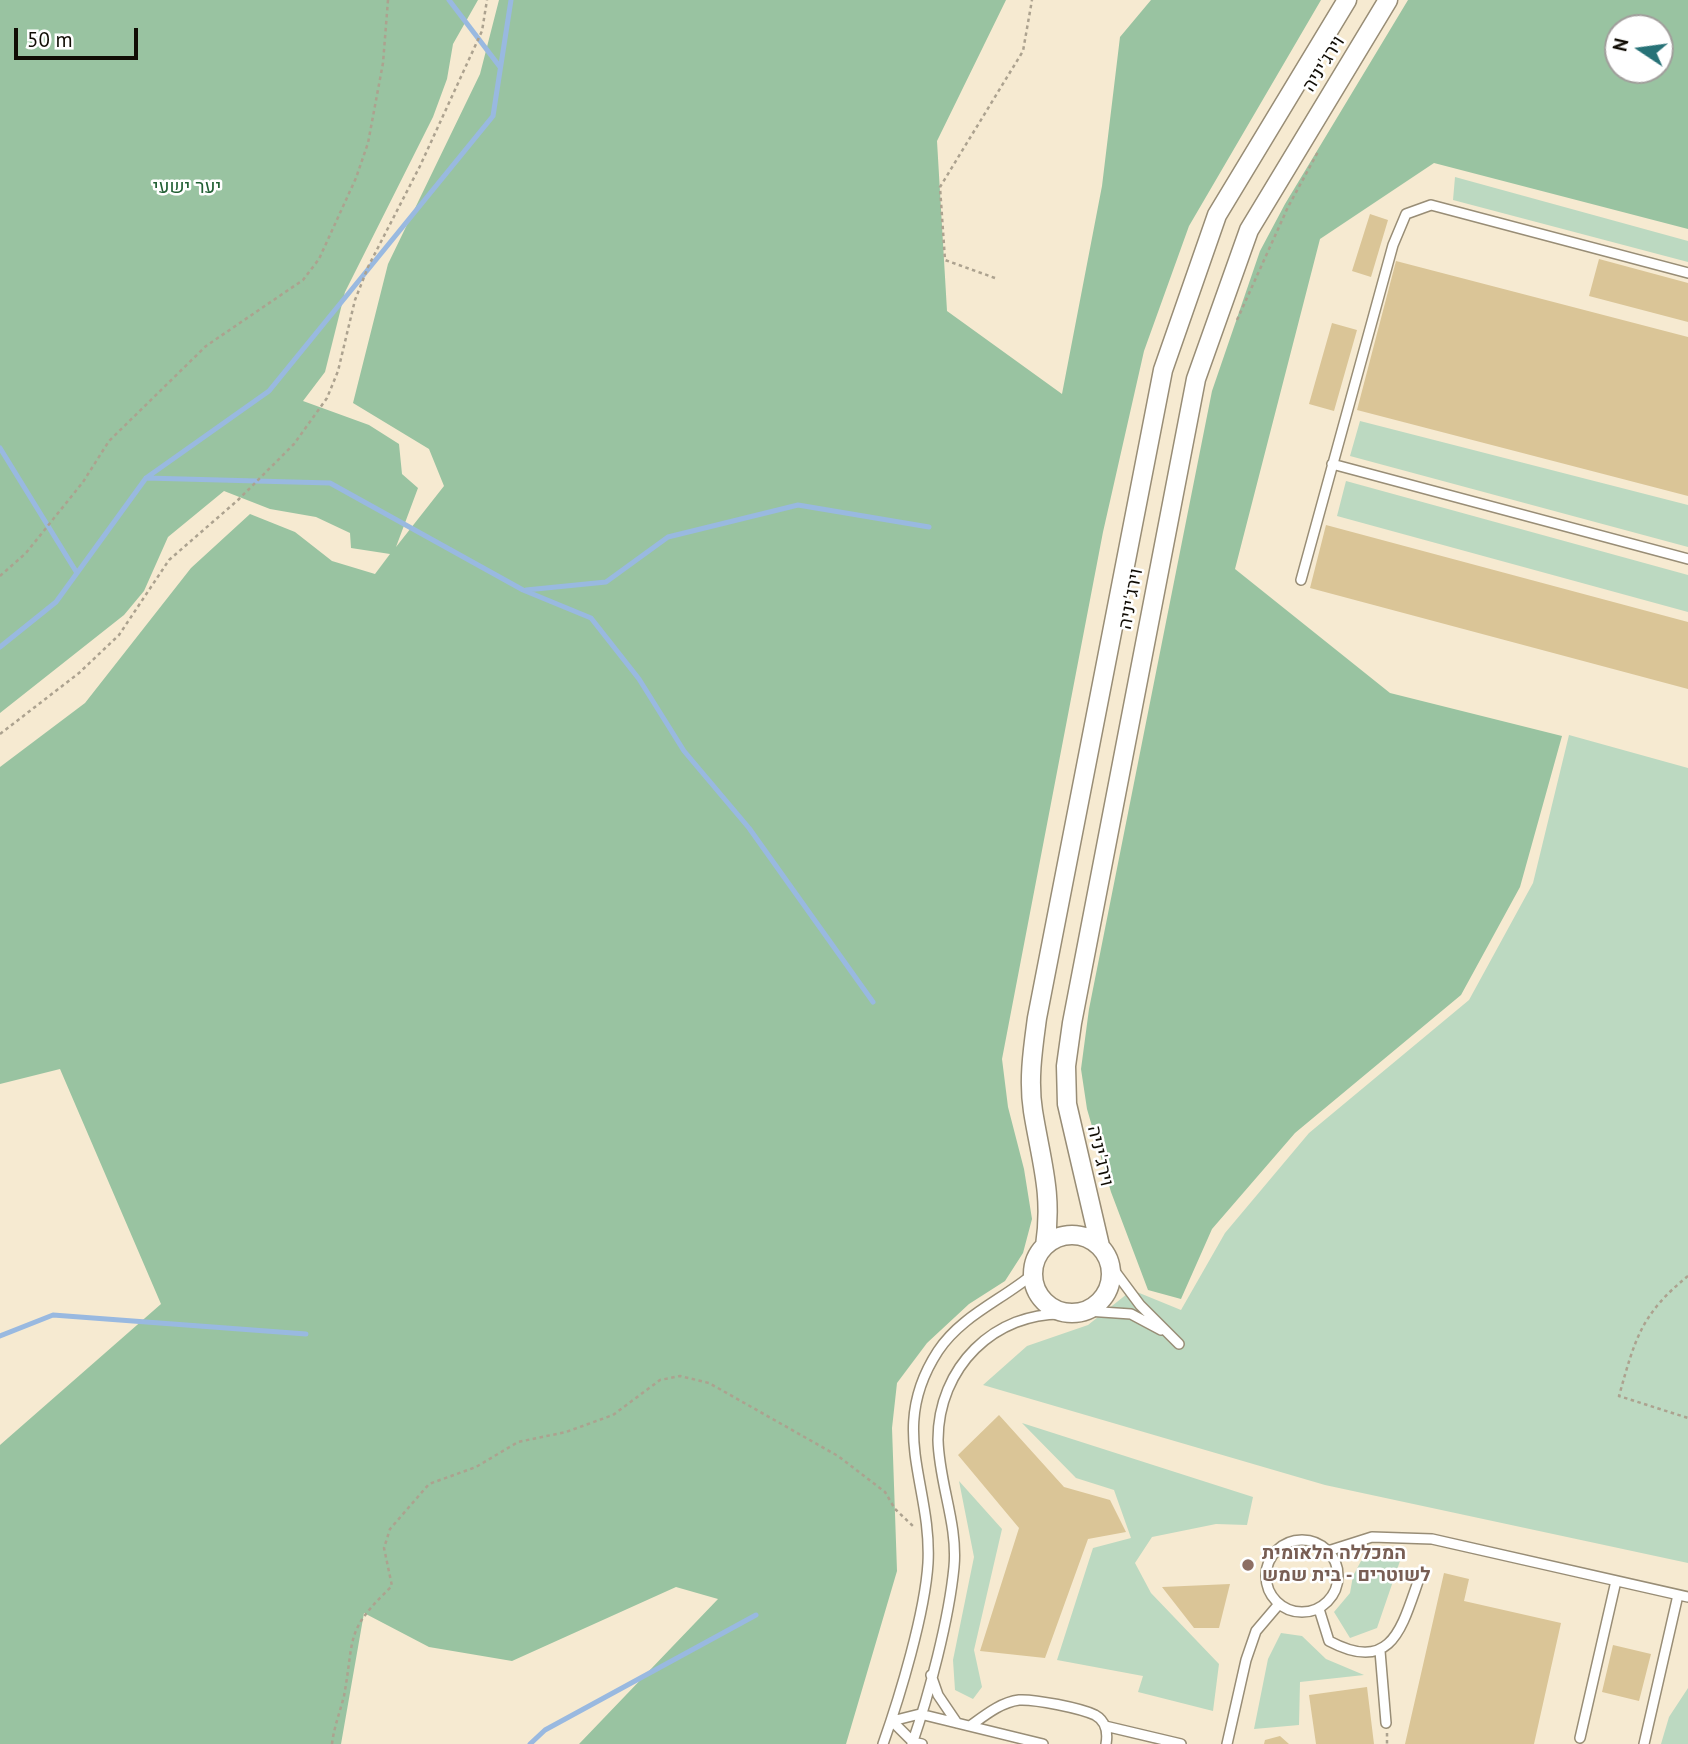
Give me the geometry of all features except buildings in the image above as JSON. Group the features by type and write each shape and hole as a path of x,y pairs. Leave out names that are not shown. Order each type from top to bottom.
{"street":[{"name":"וירג'יניה","path":"1045,1245 1050,1214 1048,1188 1032,1108 1031,1065 1037,1018 1163,370 1217,215 1348,0"},
{"name":"וירג'יניה","path":"1100,1246 1067,1104 1066,1066 1196,379 1249,230 1388,0"},
{"path":"1066,1235 1079,1235 1100,1246 1111,1266 1109,1289 1103,1299 1087,1311 1066,1314 1055,1310 1039,1295 1032,1274 1038,1254 1045,1245 1066,1235"}],"lane":[{"path":"1301,580 1393,245 1406,214 1431,205 1688,273"},
{"path":"1332,464 1688,559"},
{"path":"1111,1266 1167,1334"},
{"path":"883,1744 892,1721 924,1595 928,1534 912,1442 915,1401 938,1350 969,1318 1032,1274"},
{"path":"1087,1311 1132,1314 1179,1344"},
{"path":"916,1743 920,1714 949,1600 954,1565 954,1531 938,1441 941,1407 960,1365 985,1338 1012,1322 1035,1314 1066,1314"},
{"path":"1328,1550 1372,1537 1432,1539 1683,1596 1644,1744"},
{"path":"1306,1540 1328,1550 1336,1561 1339,1578 1336,1590 1319,1609 1302,1613 1279,1604 1268,1587 1266,1574 1276,1551 1293,1541 1306,1540"},
{"path":"1319,1609 1329,1641 1352,1653 1380,1651 1400,1633 1420,1576"},
{"path":"1580,1738 1616,1581"},
{"path":"1227,1744 1246,1660 1256,1631 1279,1604"},
{"path":"1380,1651 1386,1723"},
{"path":"931,1674 938,1695 957,1723"},
{"path":"970,1726 992,1710 1017,1700 1039,1702 1097,1716 1105,1726 1106,1744"},
{"path":"892,1721 920,1714 1043,1744"},
{"path":"892,1721 916,1743"},
{"path":"1105,1726 1181,1744"}],"path":[{"path":"0,576 26,553 75,492 109,441 206,346 303,280 319,259 356,178 368,143 383,63 388,0"},
{"path":"0,734 79,673 119,635 169,559 257,482 294,444 327,398 338,371 355,300 482,32 486,0"},
{"path":"995,278 945,260 940,187 1023,51 1032,0"},
{"path":"1234,325 1288,207 1321,146"},
{"path":"1688,1276 1662,1297 1636,1335 1619,1396 1688,1418"},
{"path":"332,1744 336,1717 343,1699 351,1640 364,1613 392,1586 384,1548 390,1529 429,1484 476,1467 518,1442 566,1432 613,1416 660,1380 680,1376 709,1382 838,1456 885,1492 908,1523 928,1534"}],"green space":[{"name":"יער ישעי","path":"0,0 478,0 453,44 447,79 433,117 345,292 325,372 303,401 369,425 399,444 402,474 418,488 396,547 444,486 429,449 353,403 388,264 480,74 499,0 1006,0 937,141 947,311 1062,394 1102,186 1120,37 1151,0 1321,0 1189,226 1144,351 1103,532 1002,1059 1008,1107 1024,1169 1032,1219 1023,1253 1005,1281 969,1304 927,1343 897,1383 892,1428 897,1571 846,1744 579,1744 718,1599 676,1587 512,1661 429,1647 364,1613 341,1744 0,1744 0,1445 161,1304 60,1069 0,1084 0,767 85,703 191,568 250,514 295,532 332,561 375,574 390,554 351,548 350,533 316,517 270,509 224,491 168,537 144,591 124,615 0,713"},
{"path":"1408,0 1688,0 1688,229 1434,163 1320,239 1235,569 1390,693 1562,736 1520,887 1461,995 1295,1133 1212,1229 1181,1299 1148,1290 1111,1192 1087,1109 1081,1069 1089,1009 1212,391 1260,251 1285,204"},
{"path":"1455,177 1688,241 1688,262 1453,200"},
{"path":"1360,421 1688,505 1688,547 1350,456"},
{"path":"1346,481 1688,575 1688,612 1337,516"},
{"path":"1569,735 1688,768 1688,1563 1325,1485 983,1385 1027,1346 1088,1325 1132,1290 1181,1310 1225,1233 1309,1133 1469,1000 1533,883"},
{"path":"1022,1423 1253,1497 1247,1525 1216,1524 1152,1537 1135,1563 1151,1593 1219,1664 1213,1711 1138,1692 1143,1676 1057,1660 1093,1548 1131,1538 1114,1490 1076,1478"},
{"path":"959,1481 1002,1529 974,1650 982,1687 973,1699 955,1690 953,1660 974,1557"},
{"path":"1380,1555 1401,1558 1377,1628 1350,1638 1334,1612 1350,1593 1353,1576 1361,1561"},
{"path":"1281,1633 1302,1636 1326,1659 1364,1675 1300,1682 1299,1725 1254,1729 1268,1659"},
{"path":"1688,1688 1688,1744 1661,1744 1669,1717"}],"waterway":[{"path":"449,0 500,67"},
{"path":"0,647 56,602 146,478 269,391 493,116 511,0"},
{"path":"0,448 77,573"},
{"path":"146,478 330,483 523,590 591,618 639,679 684,751 749,828 873,1002"},
{"path":"526,590 606,582 668,537 798,505 929,527"},
{"path":"0,1336 53,1315 306,1334"},
{"path":"530,1744 545,1730 756,1615"}],"place":[{"name":"המכללה הלאומית לשוטרים - בית שמש","path":"1248,1565"}]}
